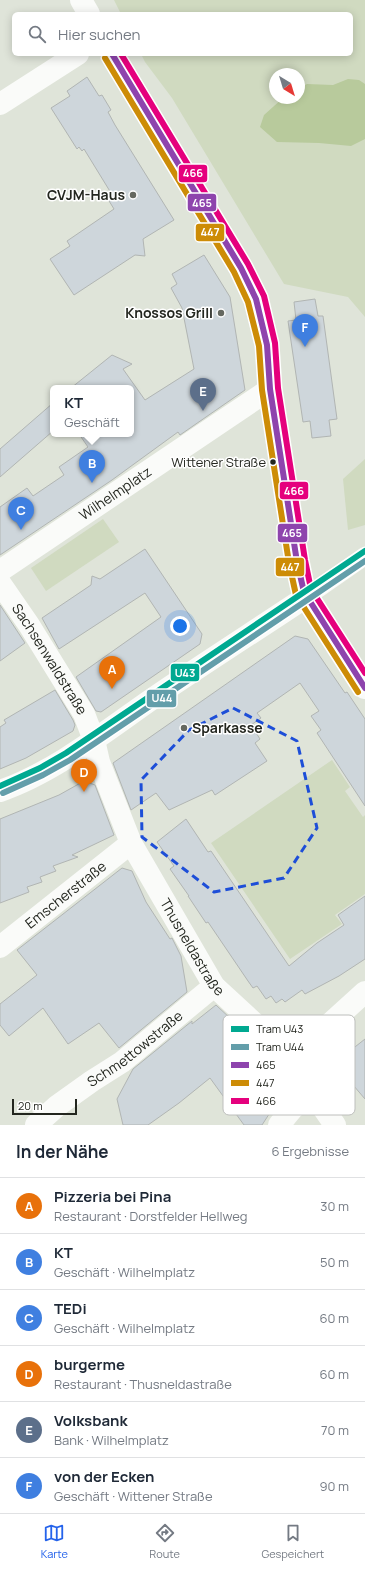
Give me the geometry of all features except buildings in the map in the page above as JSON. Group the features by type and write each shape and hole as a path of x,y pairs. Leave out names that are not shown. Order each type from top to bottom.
{"street":[{"path":"81,0 88,12"},
{"path":"0,104 75,56"},
{"path":"113,56 241,268 256,299 266,345 270,389 298,562 306,596 365,688"},
{"name":"Wilhelmplatz","path":"0,571 270,389"},
{"path":"0,791 18,785 41,773 94,740 365,556"},
{"name":"Sachsenwaldstraße","path":"0,583 29,625 84,714 94,740"},
{"name":"Thusneldastraße","path":"94,740 99,762 131,844 214,986 245,1015"},
{"name":"Emscherstraße","path":"0,947 131,844"},
{"name":"Schmettowstraße","path":"36,1125 58,1106 92,1081 122,1062 214,986"},
{"path":"340,1015 365,992"},
{"path":"279,1125 287,1115"},
{"name":"Thusneldastraße","path":"328,1115 335,1125"}],"highlighted area":[{"path":"233,708 297,741 317,828 284,878 214,892 142,837 141,780 189,730"}],"shaded area":[{"path":"114,0 365,0 365,317 348,297 284,284 172,98 142,56 353,56 353,12 120,12"},
{"path":"348,79 359,80 365,84 365,139 351,146 319,143 277,142 260,127 264,115 276,104 305,104 305,85 333,85"},
{"path":"365,459 365,525 348,530 343,479"},
{"path":"103,519 119,542 46,591 31,568"},
{"path":"332,760 350,787 345,791 363,817 365,815 365,894 335,915 342,924 290,959 211,843"}],"tram line":[{"name":"U43","path":"0,786 40,768 66,753 365,551"},
{"name":"U44","path":"3,793 43,775 70,760 365,561"}],"transit line":[{"name":"465","path":"113,56 241,268 256,299 267,345 270,389 297,562 304,592 365,688"},
{"name":"466","path":"122,56 248,264 264,296 275,343 278,388 305,560 311,589 365,673"},
{"name":"447","path":"105,58 234,272 248,302 259,346 262,390 289,563 296,595 358,692"}],"place":[{"name":"CVJM-Haus","path":"133,195"},
{"name":"Knossos Grill","path":"221,313"},
{"name":"von der Ecken","path":"305,347"},
{"name":"Volksbank","path":"203,411"},
{"name":"Wittener Straße","path":"273,462"},
{"name":"KT","path":"92,483"},
{"name":"TEDi","path":"21,530"},
{"name":"Pizzeria bei Pina","path":"112,689"},
{"name":"Sparkasse","path":"184,728"},
{"name":"burgerme","path":"84,792"}]}
